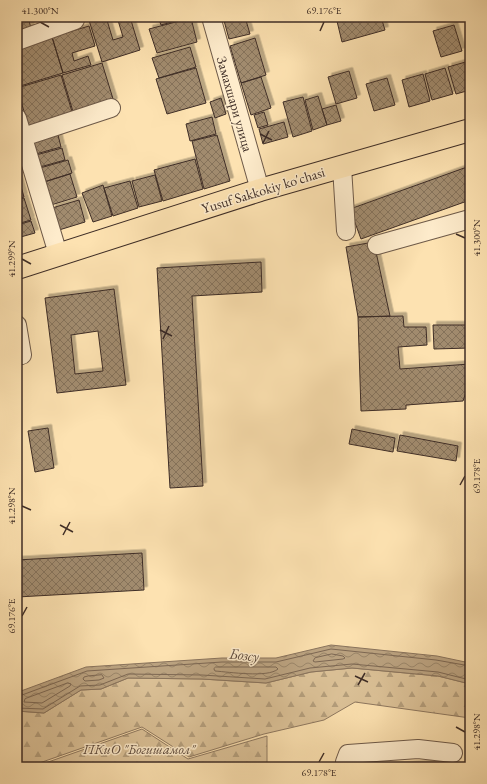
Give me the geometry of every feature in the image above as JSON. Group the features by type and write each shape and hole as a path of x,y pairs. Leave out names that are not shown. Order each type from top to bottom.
{"main road":[{"name":"Yusuf Sakkokiy ko'chasi","path":"17,268 260,190 470,130"},
{"name":"Yusuf Sakkokiy ko'chasi","path":"17,262 58,254"}],"street":[{"name":"Замахшари улица","path":"211,17 260,190"},
{"path":"17,41 75,20"},
{"path":"23,137 111,108"},
{"path":"17,118 58,254"},
{"path":"342,167 346,231"},
{"path":"377,245 470,219"},
{"path":"17,325 22,355"},
{"path":"346,767 345,762 348,754 418,748 453,754"}],"green space":[{"path":"352,668 438,676 470,684 470,718 355,702 324,720 264,734 189,757 142,727 28,767 17,767 17,711 44,713 81,690 101,689 128,678 202,679 266,683 311,672"},
{"name":"ПКиО \"Богишамол\"","path":"142,729 188,759 267,736 267,767 34,767"}],"water":[{"name":"Бозсу","path":"331,645 437,656 470,663 470,684 438,676 352,668 311,672 266,683 202,679 128,678 101,689 81,690 44,713 17,711 17,690 21,691 86,667 222,658 276,658"}],"building":[{"path":"17,17 28,17 32,32 17,36"},
{"path":"88,17 106,17 113,40 123,37 117,17 130,17 140,50 102,62"},
{"path":"158,17 190,17 161,25"},
{"path":"223,17 245,17 250,34 229,39"},
{"path":"336,17 381,17 385,30 342,42"},
{"path":"191,18 197,42 157,53 149,29"},
{"path":"454,25 462,51 441,57 433,31"},
{"path":"89,26 95,46 72,53 74,61 88,56 91,65 63,73 52,37"},
{"path":"52,37 63,73 17,87 17,48"},
{"path":"255,38 266,75 241,83 230,46"},
{"path":"190,47 196,67 159,78 152,58"},
{"path":"469,61 470,90 456,94 448,67"},
{"path":"102,63 114,102 74,115 62,75"},
{"path":"196,68 206,103 167,114 156,79"},
{"path":"445,68 453,94 432,100 425,74"},
{"path":"349,71 357,98 336,104 328,77"},
{"path":"423,74 430,101 409,107 402,80"},
{"path":"61,75 73,115 29,128 17,88"},
{"path":"261,77 271,108 251,115 241,83"},
{"path":"387,78 395,105 374,111 366,84"},
{"path":"318,96 327,125 313,130 305,100"},
{"path":"303,97 312,131 293,137 283,102"},
{"path":"221,98 226,114 215,118 210,102"},
{"path":"336,105 341,121 327,125 322,109"},
{"path":"264,112 268,125 258,128 254,115"},
{"path":"212,117 216,134 190,141 186,124"},
{"path":"284,122 288,137 263,144 259,129"},
{"path":"57,131 61,147 36,154 31,138"},
{"path":"217,135 230,181 204,189 192,141"},
{"path":"62,148 65,160 40,167 36,155"},
{"path":"195,159 203,189 163,201 154,170"},
{"path":"68,160 72,173 44,182 40,168"},
{"path":"467,167 470,175 470,200 361,239 350,209"},
{"path":"17,172 24,197 17,199"},
{"path":"70,174 77,197 51,205 44,182"},
{"path":"155,175 162,201 139,207 132,181"},
{"path":"130,181 138,208 113,216 104,188"},
{"path":"103,185 112,216 93,222 82,193"},
{"path":"24,198 31,220 17,224 17,200"},
{"path":"79,200 85,222 59,230 52,208"},
{"path":"31,221 35,233 17,238 17,225"},
{"path":"368,243 376,252 390,316 358,317 346,247"},
{"path":"261,262 262,292 192,296 203,486 170,488 157,268"},
{"path":"114,289 126,385 57,393 45,298","holes":["98,331 103,371 75,374 71,335"]},
{"path":"403,316 404,327 426,327 427,345 398,347 400,369 470,364 470,388 467,389 463,401 406,405 406,409 361,411 358,317"},
{"path":"433,325 470,325 470,348 434,349"},
{"path":"48,428 54,468 35,472 28,431"},
{"path":"352,429 395,438 393,452 349,444"},
{"path":"400,435 458,446 456,461 397,451"},
{"path":"142,553 144,590 17,597 17,560"},
{"path":"449,762 450,767 384,767"}]}
